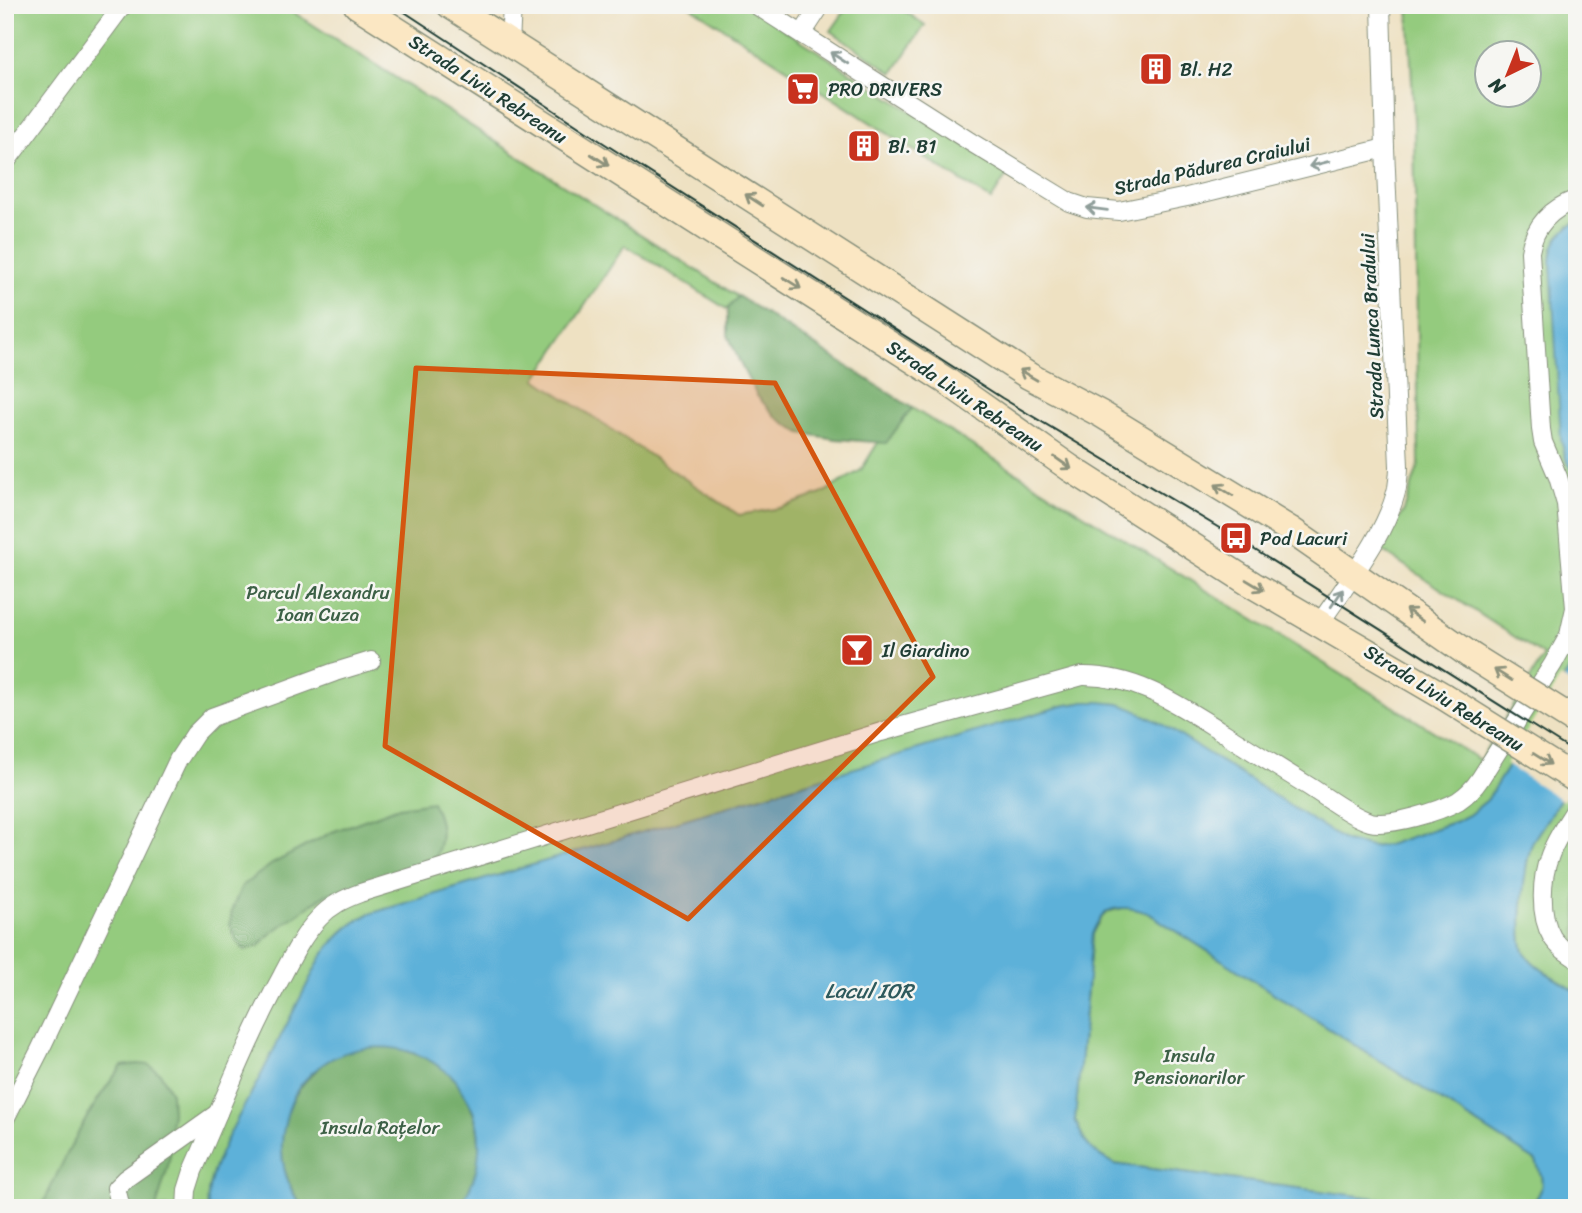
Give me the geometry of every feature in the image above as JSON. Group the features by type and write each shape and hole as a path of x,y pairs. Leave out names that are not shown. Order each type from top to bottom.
{"main road":[{"name":"Strada Liviu Rebreanu","path":"357,5 945,380 1070,468 1253,585 1443,696 1577,780"},
{"path":"453,6 1017,368 1101,414 1289,529 1470,655 1577,722"}],"street":[{"path":"5,163 122,5"},
{"path":"510,44 512,5"},
{"name":"Strada Pădurea Craiului","path":"756,5 958,134 1069,202 1087,208 1119,211 1174,200 1385,148"},
{"path":"802,34 821,5"},
{"name":"Strada Lunca Bradului","path":"1320,623 1387,519 1397,489 1399,466 1381,5"},
{"path":"186,1208 190,1180 268,1000 301,940 321,916 344,899 881,732 1082,676 1117,678 1153,691 1349,811 1373,822 1393,822 1448,806 1459,800 1474,788 1492,761 1553,664 1573,622 1575,608 1566,505 1541,429 1530,252 1532,239 1545,219 1558,208 1577,199"},
{"path":"5,1119 178,760 195,734 212,717 371,661"},
{"path":"1577,807 1550,854 1546,869 1544,904 1552,937 1559,946 1577,959"},
{"path":"121,1208 116,1188 125,1179 219,1112"}],"highlighted area":[{"path":"416,368 775,383 933,677 688,919 385,746"}],"green space":[{"name":"Parcul Alexandru Ioan Cuza","path":"5,5 282,5 912,408 1480,760 1544,656 1381,550 1404,510 1419,464 1414,121 1408,5 1577,5 1577,222 1568,227 1552,249 1551,263 1566,459 1577,478 1577,658 1486,801 1457,821 1387,845 1372,847 1345,841 1119,704 1085,702 1062,706 379,911 361,918 341,933 226,1141 210,1182 208,1208 5,1208","holes":["625,245 895,415 861,470 821,494 780,508 739,515 536,379"]},
{"path":"688,5 746,5 1009,172 991,200"},
{"path":"849,5 896,5 925,25 893,73 831,31"},
{"path":"738,296 912,408 886,443 801,433 777,418 757,396 728,335 728,309"},
{"path":"1577,773 1577,992 1529,959 1522,944 1521,915 1533,841"},
{"path":"432,802 441,830 435,858 408,870 325,895 270,934 259,946 245,950 237,942 230,925 232,909 242,886 272,864 332,832 399,807"},
{"name":"Insula Pensionarilor","path":"1131,907 1148,913 1536,1161 1542,1186 1530,1208 1451,1208 1114,1164 1093,1151 1075,1120 1092,934 1106,913"},
{"name":"Insula Rațelor","path":"394,1047 444,1069 455,1080 468,1102 478,1133 479,1149 478,1165 467,1195 457,1208 304,1208 292,1190 283,1157 284,1125 296,1095 306,1081 339,1055 361,1049"},
{"path":"149,1065 161,1074 171,1093 170,1126 173,1138 156,1208 43,1208 70,1149 99,1098 122,1066"}],"water":[{"path":"1577,222 1577,478 1566,459 1561,440 1551,263 1558,238"},
{"name":"Lacul IOR","path":"1577,658 1577,773 1533,841 1525,880 1521,931 1522,944 1529,959 1577,992 1577,1208 1530,1208 1542,1186 1536,1161 1148,913 1122,908 1104,914 1092,934 1075,1120 1086,1142 1094,1151 1114,1164 1451,1208 457,1208 470,1188 478,1157 477,1126 469,1103 452,1076 424,1057 388,1048 370,1048 335,1057 319,1067 301,1085 291,1102 282,1138 283,1159 292,1191 304,1208 208,1208 212,1177 225,1142 320,959 342,933 369,914 1062,706 1085,702 1119,704 1162,724 1345,841 1372,847 1387,845 1457,821 1486,801"}],"pier":[{"path":"1561,677 1577,687 1577,780 1563,801 1506,764"}],"tram line":[{"path":"394,5 602,142 1002,398 1236,538 1577,754"}],"place":[{"name":"Bl. H2","path":"1156,69"},
{"name":"PRO DRIVERS","path":"803,89"},
{"name":"Bl. B1","path":"864,146"},
{"name":"Pod Lacuri","path":"1236,538"},
{"name":"Il Giardino","path":"857,650"}]}
